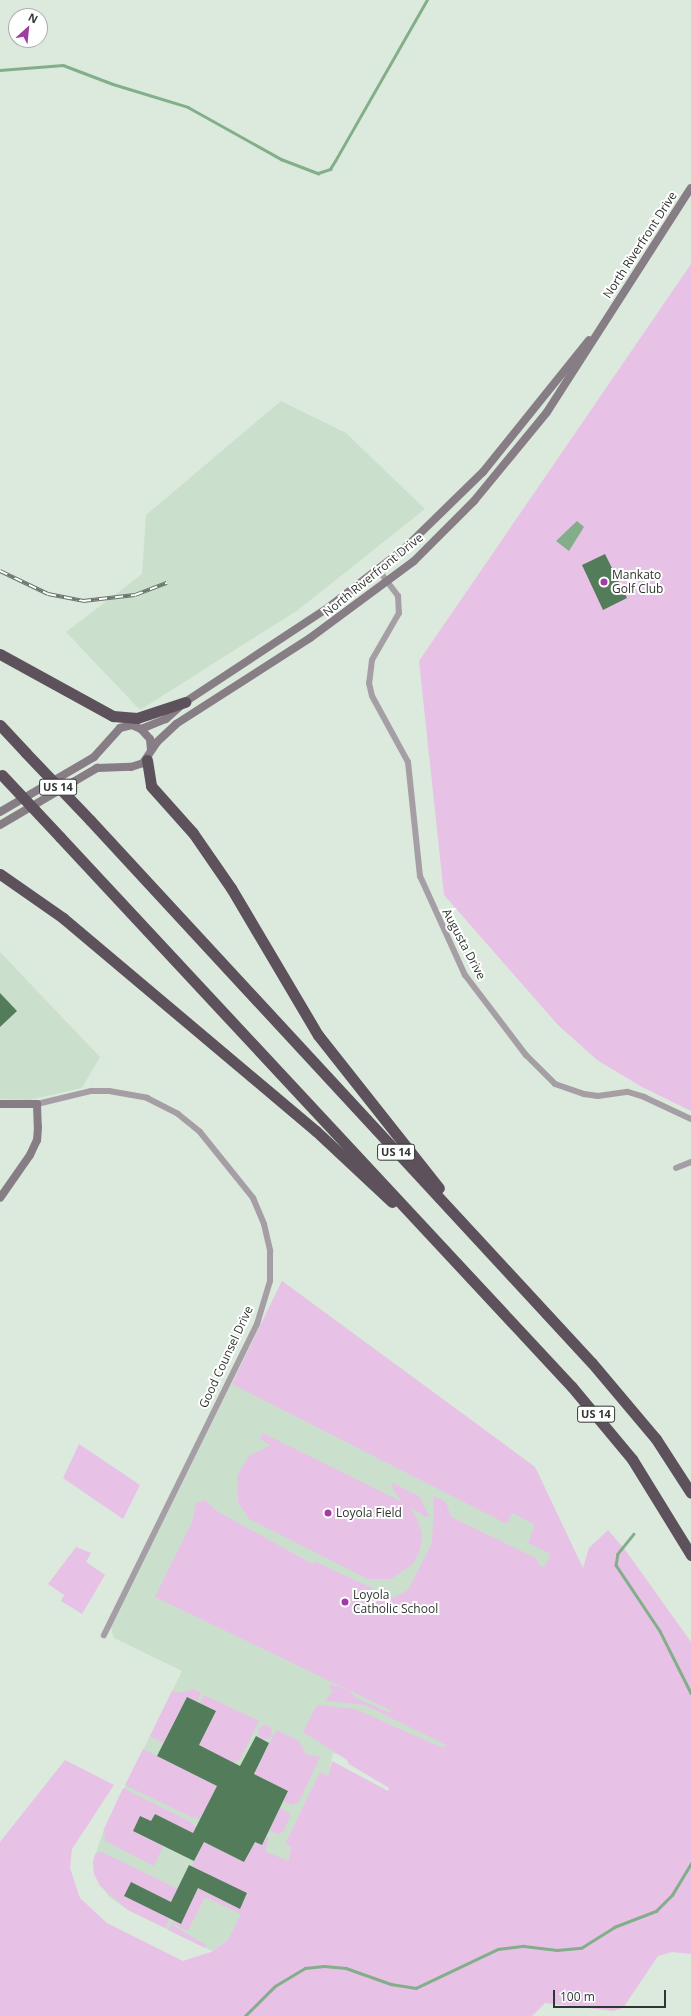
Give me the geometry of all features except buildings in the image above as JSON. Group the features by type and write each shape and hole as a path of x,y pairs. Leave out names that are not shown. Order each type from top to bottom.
{"highway":[{"path":"0,654 109,714 133,724 185,702"},
{"name":"US 14","path":"0,725 90,820 625,1400 691,1493"},
{"path":"149,755 152,786 193,833 231,888 318,1035 478,1240"},
{"name":"US 14","path":"1,773 482,1288 576,1392 632,1459 691,1555"},
{"path":"0,874 63,918 316,1131 482,1288"},
{"path":"0,880 21,888"}],"main road":[{"name":"North Riverfront Drive","path":"149,755 176,724 316,634 435,541 516,453 548,412 609,314 691,188"},
{"name":"North Riverfront Drive","path":"0,812 94,757 118,730 133,724 166,719 185,702 323,610 427,528 483,472 609,314"},
{"path":"0,824 97,768 132,767 149,755 150,739 133,724"},
{"name":"Good Counsel Drive","path":"0,1104 37,1104"},
{"path":"0,1198 37,1140 37,1104"}],"street":[{"path":"377,568 387,580"},
{"name":"Augusta Drive","path":"387,580 398,596 399,613 372,660 368,678 372,696 408,762 420,876 465,975 526,1055 555,1084 584,1094 633,1094 691,1119"},
{"name":"Good Counsel Drive","path":"37,1104 91,1091 109,1091 147,1098 178,1114 200,1132 253,1198 264,1224 270,1251 270,1281 257,1324 104,1635"},
{"path":"676,1168 691,1162"}],"shaded area":[{"path":"691,264 691,1111 642,1087 597,1060 558,1025 444,895 419,661"},
{"path":"281,401 346,433 425,509 298,610 140,710 66,632 142,574 146,515"},
{"path":"577,521 584,527 569,551 556,541"},
{"path":"0,952 100,1057 82,1088 29,1100 0,1099"},
{"name":"Loyola Catholic School","path":"282,1281 535,1467 583,1569 461,1773 333,1753 328,1776 320,1773 285,1844 291,1847 288,1861 238,1933 212,1951 128,1910 109,1897 94,1874 93,1862 104,1829 182,1671 114,1638 111,1628"},
{"path":"282,1281 535,1467 583,1568 589,1548 608,1530 626,1551 691,1642 691,1954 672,1952 658,1956 623,2008 614,2011 545,2003 532,2016 0,2016 0,1842 65,1760 114,1785 72,1849 70,1868 80,1898 107,1923 183,1961 211,1952 228,1940 241,1914 205,1897 188,1931 172,1923 173,1920 181,1923 198,1888 240,1909 247,1894 192,1866 204,1842 244,1862 255,1842 262,1845 266,1837 269,1838 265,1851 288,1861 291,1847 285,1844 320,1772 328,1776 332,1761 388,1791 389,1788 349,1764 347,1760 303,1732 317,1705 355,1709 443,1748 446,1745 365,1705 326,1701 333,1690 329,1688 330,1684 348,1690 356,1698 388,1712 392,1711 155,1597 192,1522 196,1503 205,1500 217,1511 307,1561 313,1564 314,1561 393,1598 408,1590 432,1543 434,1496 446,1502 451,1517 536,1558 540,1566 544,1567 549,1558 549,1553 528,1543 535,1525 512,1513 507,1524 232,1384"},
{"path":"263,1433 402,1502 391,1486 393,1483 420,1497 429,1516 426,1517 409,1507 418,1520 422,1535 420,1550 413,1564 391,1579 368,1579 249,1519 238,1502 237,1476 249,1456 271,1445 260,1439"},
{"path":"79,1444 140,1485 123,1519 63,1478"},
{"path":"76,1547 91,1553 86,1562 105,1575 82,1614 61,1601 64,1595 48,1584"},
{"path":"194,1689 201,1693 197,1702 187,1697 163,1743 150,1736 172,1691 181,1693"},
{"path":"204,1695 259,1721 240,1759 233,1763 199,1745 216,1711 200,1703"},
{"path":"262,1725 268,1725 272,1729 272,1735 268,1739 262,1739 258,1735 258,1729"},
{"path":"276,1730 299,1741 306,1754 320,1757 299,1802 291,1805 283,1801 288,1791 254,1774"},
{"path":"143,1749 217,1786 200,1819 194,1816 193,1818 125,1785"},
{"path":"123,1788 191,1822 196,1827 193,1833 155,1814 151,1821 140,1816 133,1831 163,1846 154,1866 105,1841 104,1829"},
{"path":"280,1808 289,1813 290,1817 283,1832 277,1834 269,1830"},
{"path":"102,1852 178,1889 171,1902 131,1882 170,1918 165,1928 128,1910 100,1886 94,1874 93,1862 95,1854"},
{"path":"171,1924 206,1945 205,1948 168,1930"}],"waterway":[{"path":"0,70 63,65 113,84 188,107 281,159 318,173 330,169 427,0"},
{"path":"634,1534 618,1554 616,1565 660,1631 691,1693"},
{"path":"245,2016 275,1986 305,1968 324,1966 346,1968 391,1984 416,1988 498,1949 524,1946 557,1950 581,1948 614,1927 656,1911 672,1895 691,1863"}],"railway":[{"path":"0,571 48,594 83,601 135,595 167,583"}],"place":[{"name":"Mankato Golf Club","path":"604,582"},
{"name":"Loyola Field","path":"328,1513"},
{"name":"Loyola Catholic School","path":"345,1602"}]}
